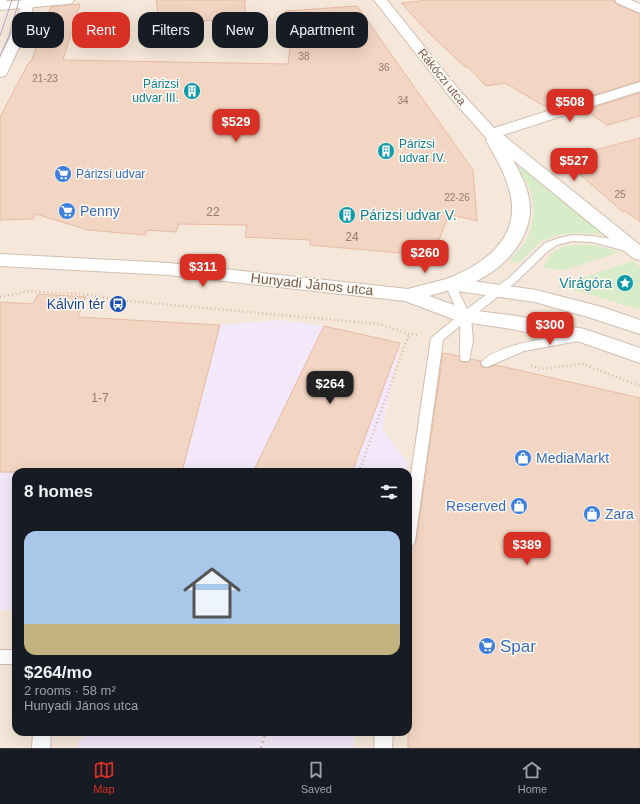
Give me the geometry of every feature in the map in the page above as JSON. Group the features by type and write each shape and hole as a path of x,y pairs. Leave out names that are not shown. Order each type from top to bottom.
{"street":[{"path":"1,0 0,5 68,0"},
{"name":"Rákóczi utca","path":"380,0 455,94 491,134 639,253"},
{"path":"621,0 640,9"},
{"path":"0,73 18,35 29,2"},
{"path":"491,134 640,86"},
{"name":"Rákóczi utca","path":"450,284 474,275 493,263 508,246 519,221 521,212 519,194 491,134"},
{"name":"Hunyadi János utca","path":"0,260 169,269 408,295 465,316 511,322 584,336 640,356"},
{"name":"Hunyadi János utca","path":"408,295 450,284 498,290 536,296 588,310 640,327"}],"lane":[{"path":"412,519 423,460 427,398 437,338 525,270 547,247 562,240 585,238 596,239 610,242 639,253"},
{"path":"450,284 465,316 467,341 465,358"},
{"path":"487,363 503,353 520,347 584,336"},
{"path":"427,398 431,411"},
{"path":"0,657 12,657"},
{"path":"41,748 42,736"},
{"path":"383,748 384,736"}],"path":[{"path":"0,297 30,291 91,295 118,300 380,324 409,334 437,338"},
{"path":"360,468 409,334"},
{"path":"503,353 511,359 541,369 582,364 640,386"},
{"path":"261,748 265,736"}],"shaded area":[{"path":"0,0 640,0 640,748 0,748"},
{"path":"38,294 86,297 78,317 220,325 279,320 324,326 400,343 382,429 408,463 407,468 12,468 12,611 0,610 0,302 33,304"},
{"path":"83,736 354,736 353,748 76,748"}],"green space":[{"path":"519,168 524,169 602,233 570,233 553,236 539,243 520,263 510,262 523,245 533,222 533,201 528,185"},
{"path":"583,244 599,246 620,252 564,270 542,267 555,251 570,245"},
{"path":"633,261 640,267 640,310 596,296 557,286"}],"building":[{"path":"156,0 245,0 245,12 212,12 212,20 204,21 204,12 158,12"},
{"path":"429,0 614,0 616,4 640,14 640,81 572,102 567,99 544,106 505,83 486,86 468,67 465,67 429,33 401,3"},
{"path":"80,4 78,12 72,12 72,30 63,60 288,64 290,48 368,48 368,22 473,170 477,221 449,214 433,256 310,245 310,240 245,237 247,225 179,224 176,232 147,230 145,235 88,230 36,214 33,219 0,220 0,117 29,62 31,62 36,48 64,48 64,12 49,12 51,7"},
{"path":"357,6 361,12 286,11"},
{"path":"640,93 640,116 607,125 585,110"},
{"path":"640,138 640,222 625,211 623,212 562,159"},
{"path":"38,294 86,297 78,317 220,325 183,468 12,468 12,472 0,472 0,302 33,304"},
{"path":"324,326 400,343 353,468 255,468"},
{"path":"443,353 459,356 461,362 469,362 471,359 481,361 480,363 482,367 487,368 496,365 640,398 640,748 408,748 408,736 412,736 412,547 416,541"}],"tram line":[{"path":"0,36 12,0"},
{"path":"0,56 9,36 19,0"}],"place":[{"name":"Párizsi udvar III.","path":"192,91"},
{"name":"Párizsi udvar IV.","path":"386,151"},
{"name":"Párizsi udvar","path":"63,174"},
{"name":"Penny","path":"67,211"},
{"name":"Párizsi udvar V.","path":"347,215"},
{"name":"Virágóra","path":"625,283"},
{"name":"Kálvin tér","path":"118,304"},
{"name":"MediaMarkt","path":"523,458"},
{"name":"Reserved","path":"519,506"},
{"name":"Zara","path":"592,514"},
{"name":"Spar","path":"487,646"}]}
